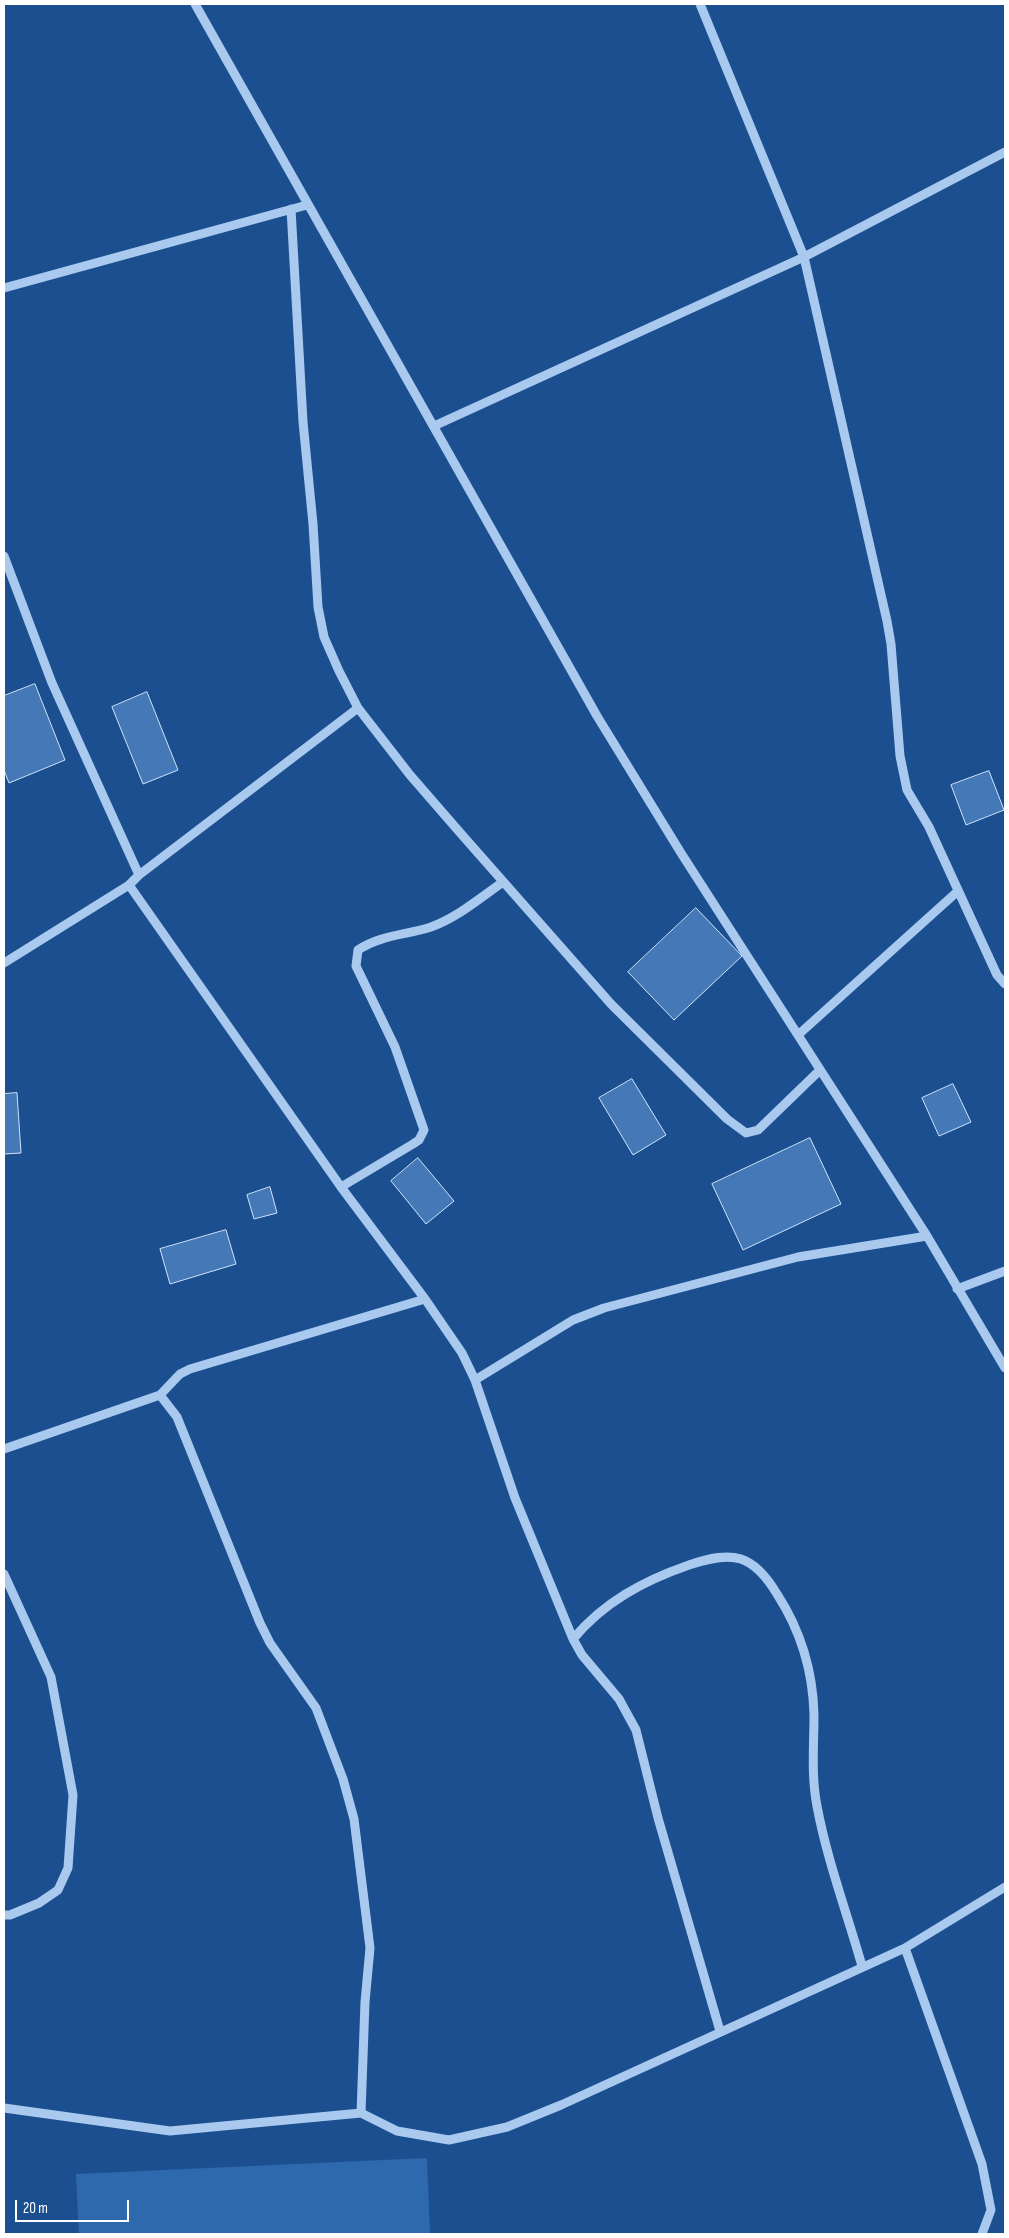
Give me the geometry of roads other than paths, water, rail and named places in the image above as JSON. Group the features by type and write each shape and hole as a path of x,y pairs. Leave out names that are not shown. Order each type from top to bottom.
{"street":[{"path":"195,4 597,716 686,861 927,1236 1005,1368"},
{"path":"700,4 804,257 887,622 892,658 900,756 907,790 929,828 997,975 1005,984"},
{"path":"434,426 804,257 1005,152"},
{"path":"4,288 307,205"},
{"path":"291,209 303,422 313,524 318,607 324,638 358,708 410,775 611,1004 706,1099 746,1133 758,1130 768,1122 820,1070"},
{"path":"4,556 52,683 138,875"},
{"path":"4,964 128,885 138,875 358,708"},
{"path":"341,1187 413,1144 422,1136 424,1130 395,1047 356,966 358,950 378,940 431,927 444,921 503,882"},
{"path":"128,885 341,1187 426,1299 462,1353 475,1380 515,1498 573,1639 582,1655 619,1699 636,1730 658,1818 720,2031"},
{"path":"798,1035 958,891"},
{"path":"475,1380 564,1325 604,1308 798,1257 927,1236"},
{"path":"957,1289 1005,1271"},
{"path":"4,1449 160,1395 180,1374 190,1369 426,1299"},
{"path":"160,1395 177,1417 260,1623 270,1643 316,1708 345,1787 354,1819 370,1948 365,2002 361,2113"},
{"path":"573,1639 595,1615 628,1592 651,1579 689,1565 718,1557 732,1556 746,1559 764,1573 790,1616 805,1654 813,1704 816,1805 862,1966"},
{"path":"4,1574 51,1677 73,1796 68,1868 58,1890 38,1904 4,1916"},
{"path":"4,2108 170,2131 361,2113 397,2131 449,2140 506,2127 561,2105 905,1948 1005,1887"},
{"path":"905,1948 982,2164 991,2210 982,2234"}]}
